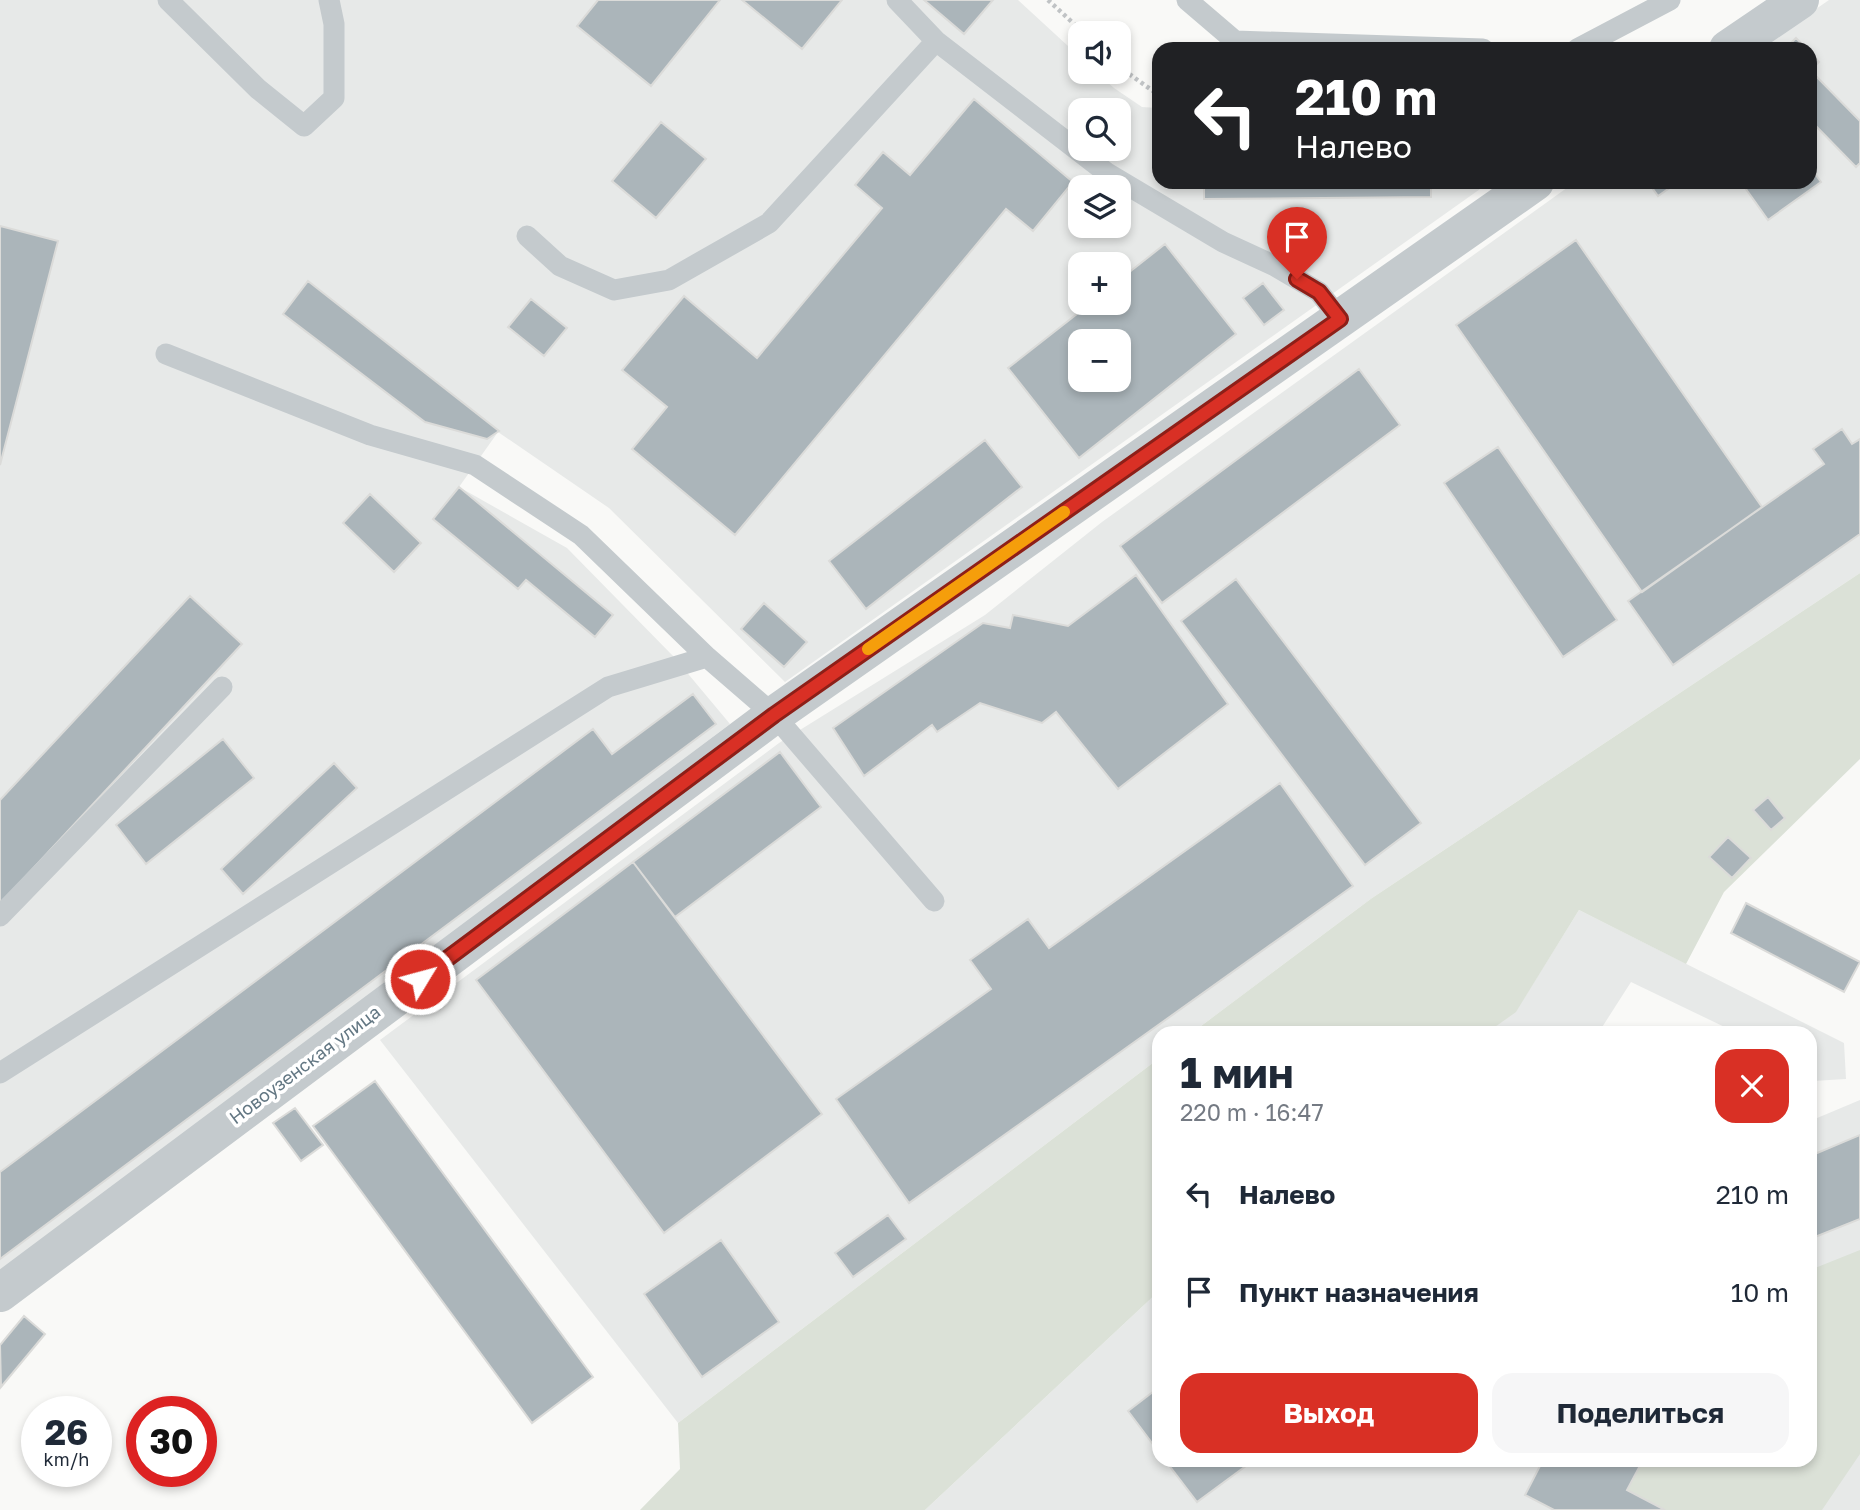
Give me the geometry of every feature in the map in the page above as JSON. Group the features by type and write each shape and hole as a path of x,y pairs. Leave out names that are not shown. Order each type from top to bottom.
{"street":[{"path":"1738,42 1800,0"},
{"name":"Новоузенская улица","path":"0,1293 774,715 1525,189"}],"lane":[{"path":"168,0 258,89 304,126 334,98 334,24 329,0"},
{"path":"897,0 936,41 1107,173 1223,242 1275,266 1319,292 1340,319"},
{"path":"1187,0 1235,41 1266,42"},
{"path":"1590,42 1670,0"},
{"path":"527,236 560,266 614,290 669,281 769,223 936,41"},
{"path":"166,354 370,435 475,465 581,535 707,657 774,715 934,901"},
{"path":"0,1073 608,687 707,657"},
{"path":"0,916 222,687"}],"path":[{"path":"1048,0 1071,21"},
{"path":"1131,75 1152,90"}],"shaded area":[{"path":"0,0 1018,0 1068,46 1068,84 1110,84 1129,98 1068,98 1068,161 1131,161 1131,100 1142,107 1152,108 1152,189 1480,189 785,682 609,508 498,432 459,487 567,548 674,657 730,724 0,1273"},
{"path":"1829,0 1860,0 1860,573 1372,898 1201,1026 1152,1026 1152,1064 678,1423 380,1040 779,743 985,615 1102,522 1565,189 1817,189 1817,42 1768,42"},
{"path":"1860,573 1860,759 1724,892 1686,964 1579,910 1516,1012 1496,1026 1201,1026 1372,898"},
{"path":"1579,910 1810,1026 1723,1026 1631,982 1603,1026 1496,1026 1516,1011"},
{"path":"1817,1029 1844,1043 1846,1079 1817,1081"},
{"path":"1152,1064 1152,1298 925,1510 640,1510 680,1469 678,1423"},
{"path":"1860,1100 1860,1510 925,1510 1152,1298 1152,1467 1817,1467 1817,1118"},
{"path":"1860,1250 1860,1454 1822,1510 1665,1510 1627,1490 1639,1467 1817,1467 1817,1267"}],"building":[{"path":"598,0 720,0 651,86 577,26"},
{"path":"742,0 842,0 802,49"},
{"path":"924,0 993,0 964,34"},
{"path":"1817,77 1860,121 1860,163 1856,167 1817,127"},
{"path":"974,99 1068,178 1068,188 1033,231 1006,209 735,535 632,449 667,407 622,370 684,296 757,358 882,208 855,185 883,152 910,175"},
{"path":"661,122 706,159 656,218 612,181"},
{"path":"1204,189 1431,189 1431,197 1204,199"},
{"path":"1653,189 1668,189 1658,196"},
{"path":"1746,189 1811,189 1768,220"},
{"path":"0,226 58,241 0,465"},
{"path":"1576,240 1762,507 1642,592 1456,325"},
{"path":"1165,244 1236,334 1079,458 1008,368 1076,315 1131,315 1131,271"},
{"path":"308,281 499,431 487,439 425,422 283,314"},
{"path":"1263,283 1284,310 1264,325 1243,298"},
{"path":"531,299 567,328 544,356 508,327"},
{"path":"1359,369 1400,425 1162,603 1120,546"},
{"path":"1842,429 1852,444 1860,439 1860,534 1673,665 1628,601 1824,464 1813,449"},
{"path":"985,440 1022,487 866,609 829,561"},
{"path":"1498,447 1617,620 1563,657 1444,483"},
{"path":"459,487 613,615 595,637 526,580 518,589 433,519"},
{"path":"370,494 421,543 394,572 343,523"},
{"path":"1136,575 1228,704 1118,789 1056,712 1042,723 980,703 937,732 932,725 864,776 833,728 983,623 1010,628 1013,615 1068,626"},
{"path":"1236,579 1421,823 1365,865 1181,621"},
{"path":"190,596 242,644 0,904 0,800"},
{"path":"764,603 807,642 784,667 741,629"},
{"path":"693,694 716,724 0,1259 0,1172 593,729 612,754"},
{"path":"223,739 254,778 146,864 116,825"},
{"path":"780,752 821,807 675,917 633,862"},
{"path":"334,763 357,788 243,894 221,869"},
{"path":"1280,783 1353,886 1157,1026 1152,1026 1152,1030 909,1203 836,1099 991,989 970,960 1028,919 1049,948"},
{"path":"1768,797 1785,818 1771,830 1753,810"},
{"path":"1728,837 1751,858 1732,878 1709,857"},
{"path":"633,862 822,1114 664,1233 476,980"},
{"path":"1746,903 1860,962 1844,992 1731,933"},
{"path":"375,1081 593,1377 532,1423 313,1126"},
{"path":"295,1108 323,1145 301,1161 273,1123"},
{"path":"1860,1135 1860,1219 1817,1236 1817,1153"},
{"path":"888,1215 906,1239 853,1277 835,1253"},
{"path":"721,1240 779,1322 702,1377 644,1294"},
{"path":"24,1316 45,1334 1,1387 0,1345"},
{"path":"1152,1393 1152,1443 1128,1411"},
{"path":"1170,1467 1244,1467 1197,1502"},
{"path":"1539,1467 1639,1467 1627,1490 1665,1510 1554,1510 1525,1495"}],"slow traffic":[{"path":"868,649 1064,512"}],"route":[{"path":"420,979 774,715 1340,319 1319,292 1297,279"}]}
